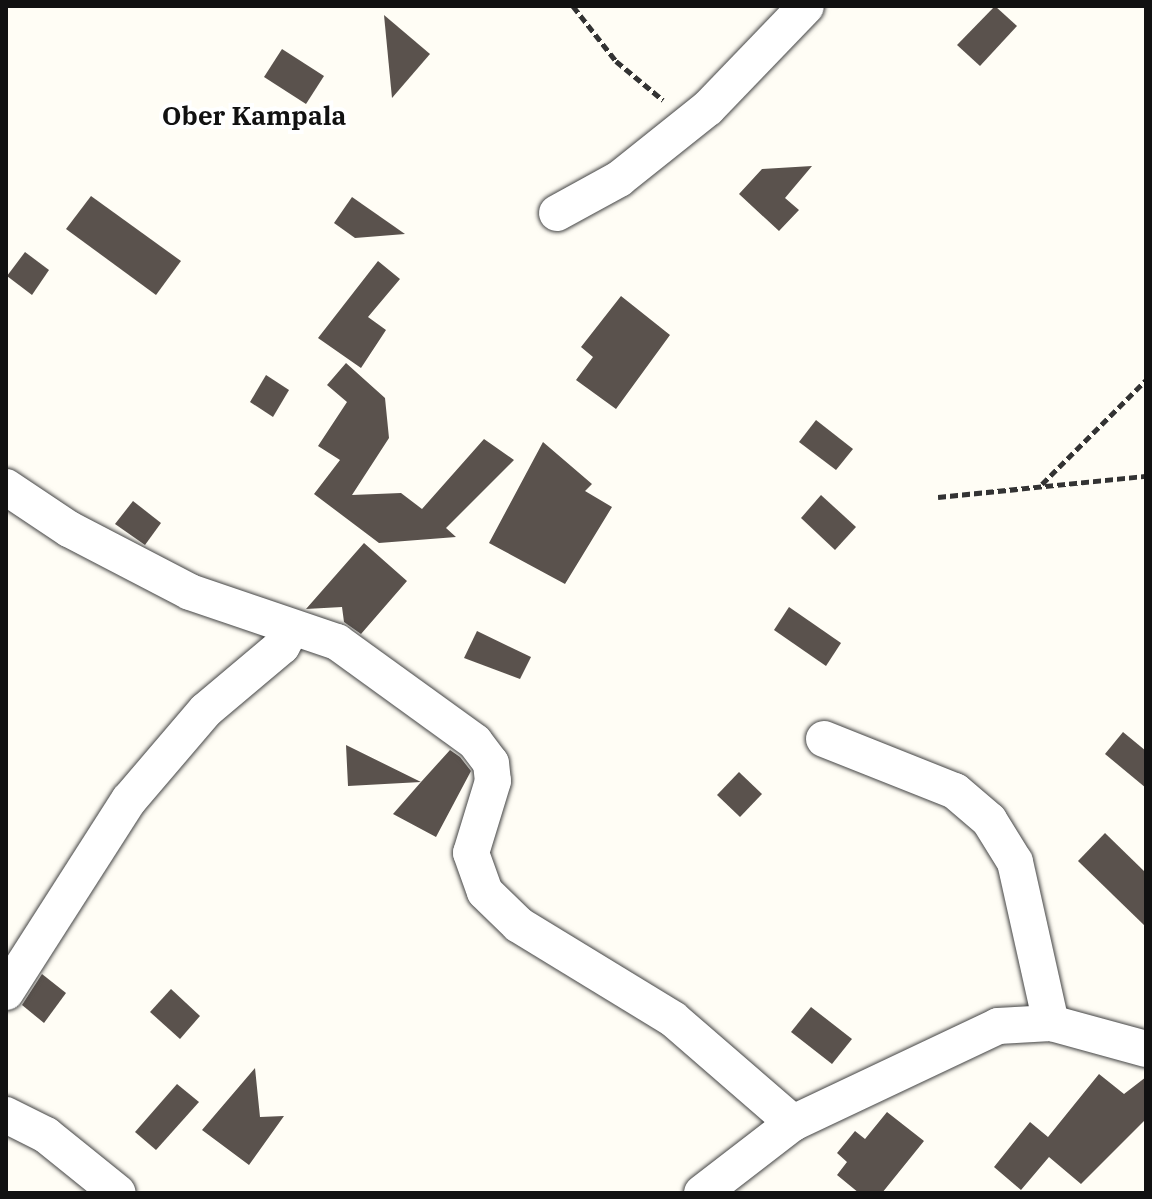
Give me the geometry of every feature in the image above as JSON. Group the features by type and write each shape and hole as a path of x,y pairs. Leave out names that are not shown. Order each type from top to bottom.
{"street":[{"path":"557,213 619,179 692,117 806,6"},
{"path":"6,487 69,529 190,592 365,658 485,752 493,781 473,837 472,865 499,908 673,1019 793,1123"},
{"path":"6,992 129,800 206,710 282,646 291,629"},
{"path":"824,739 955,791 989,820 1015,862 1051,1023"},
{"path":"702,1193 793,1123 963,1038 1016,1023 1051,1023 1146,1049"},
{"path":"6,1115 46,1135 118,1193"}],"path":[{"path":"573,6 616,61 692,117"},
{"path":"1040,485 1146,380"},
{"path":"938,497 1146,476"}],"building":[{"path":"995,6 1017,26 980,66 957,45"},
{"path":"384,15 430,54 392,98"},
{"path":"282,49 324,76 306,104 264,77"},
{"path":"812,166 785,198 799,210 779,231 739,194 762,169"},
{"path":"91,196 181,261 156,295 66,229"},
{"path":"352,197 405,234 355,238 334,223"},
{"path":"25,252 49,270 32,295 7,276"},
{"path":"378,261 400,279 368,317 386,330 361,368 318,338"},
{"path":"621,296 670,335 616,409 576,380 593,357 581,347"},
{"path":"346,363 385,398 389,438 352,495 401,493 422,509 484,439 514,460 446,528 456,537 379,543 314,494 340,460 318,446 347,402 327,385"},
{"path":"266,375 289,390 273,417 250,402"},
{"path":"816,420 853,449 836,470 799,442"},
{"path":"543,442 592,484 585,491 612,507 565,584 489,543"},
{"path":"821,495 856,527 835,550 801,518"},
{"path":"133,501 161,523 145,545 115,524"},
{"path":"364,543 407,581 361,634 344,622 342,607 306,609"},
{"path":"789,607 841,643 826,666 774,630"},
{"path":"477,631 531,657 520,679 464,658"},
{"path":"1123,732 1146,751 1146,788 1105,754"},
{"path":"346,745 421,782 348,786"},
{"path":"450,750 471,771 436,837 393,814"},
{"path":"739,772 762,794 740,817 717,795"},
{"path":"1105,833 1146,873 1146,927 1078,861"},
{"path":"42,974 66,993 44,1023 22,1005"},
{"path":"171,989 200,1016 180,1039 150,1012"},
{"path":"811,1007 852,1039 832,1064 791,1032"},
{"path":"255,1068 260,1117 284,1116 249,1165 202,1130"},
{"path":"1099,1074 1124,1094 1146,1077 1146,1119 1081,1184 1049,1157 1021,1190 994,1167 1030,1122 1048,1137"},
{"path":"177,1084 199,1102 156,1150 135,1132"},
{"path":"887,1112 924,1141 882,1193 859,1193 837,1175 847,1162 837,1153 855,1131 865,1139"}],"district":[{"name":"Ober Kampala","path":"254,116"}]}
